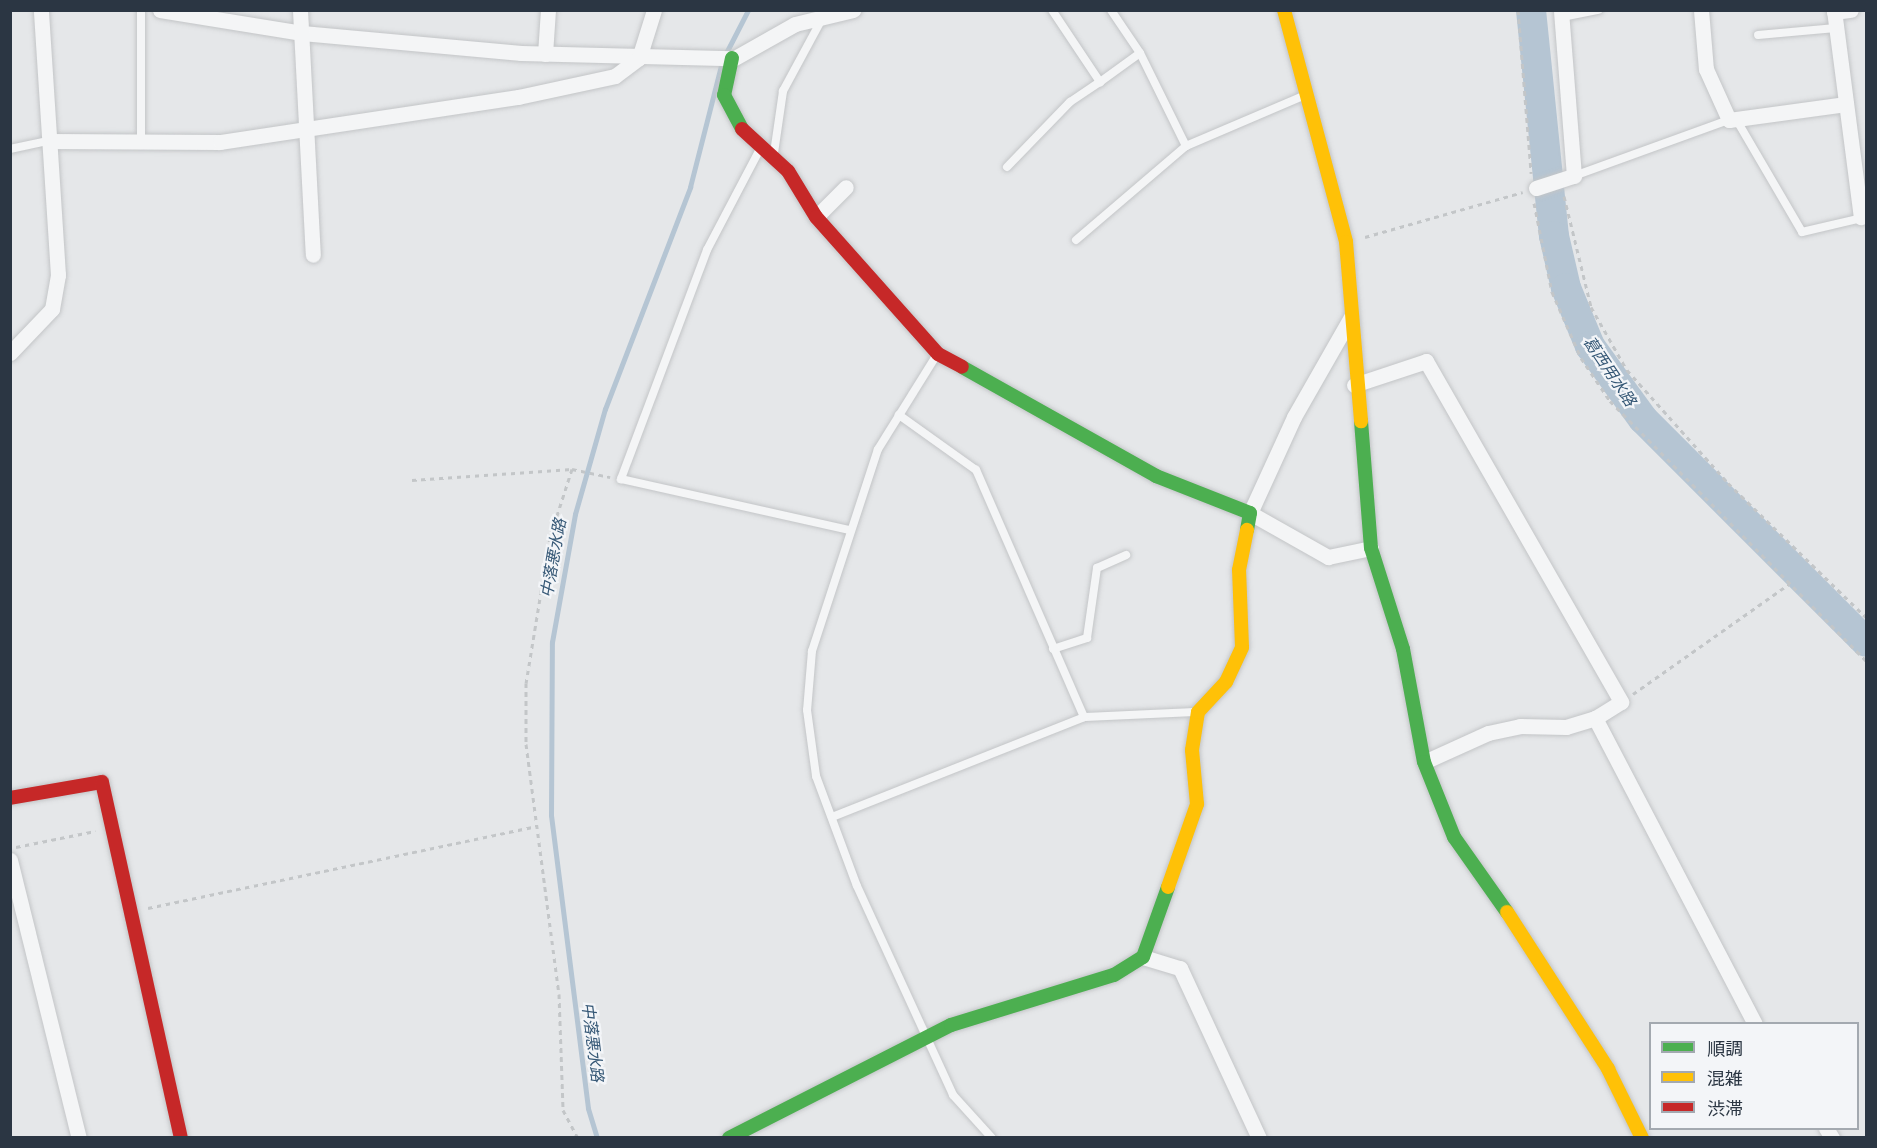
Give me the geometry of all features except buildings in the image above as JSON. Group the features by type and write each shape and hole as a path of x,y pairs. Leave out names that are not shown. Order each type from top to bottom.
{"street":[{"path":"10,353 52,309 58,275 41,10"},
{"path":"160,10 201,13 302,33 545,54 639,58 732,58 795,24 854,10"},
{"path":"300,10 310,128 313,255"},
{"path":"545,54 548,10"},
{"path":"49,141 220,142 518,97 615,76 639,58 654,10"},
{"path":"1284,10 1303,96 1346,242 1354,385 1371,548 1403,649 1424,762 1454,837 1552,977 1608,1069 1642,1137"},
{"path":"1701,10 1706,69 1733,120 1845,104"},
{"path":"1851,10 1834,11 1845,104 1864,218"},
{"path":"1534,188 1560,187 1574,176 1562,14"},
{"path":"732,58 724,95 733,121 788,171 816,217 938,354 1156,476 1250,513 1328,557 1371,548"},
{"path":"816,217 846,187"},
{"path":"729,1137 926,1037 1114,975 1143,957 1197,804 1192,750 1198,712 1226,682 1242,647 1239,570 1250,513 1294,417 1351,317"},
{"path":"1354,385 1426,361 1621,702 1595,718 1566,727 1520,726 1488,733 1424,762"},
{"path":"1595,718 1754,1022"},
{"path":"10,798 102,782 181,1137"},
{"path":"10,860 79,1137"},
{"path":"1143,957 1180,968 1259,1137"}],"lane":[{"path":"141,10 141,141"},
{"path":"1052,10 1100,82"},
{"path":"1111,10 1140,53 1186,146"},
{"path":"1562,14 1598,10"},
{"path":"773,158 783,91 824,17"},
{"path":"1758,35 1836,28"},
{"path":"1007,167 1070,102 1140,53"},
{"path":"1076,240 1186,146 1303,96"},
{"path":"1574,176 1733,120 1802,232 1864,218"},
{"path":"10,149 49,141"},
{"path":"761,147 707,250 621,479 850,530"},
{"path":"938,354 878,449 812,651 807,710 816,776 831,818 926,1037 965,1113 992,1137"},
{"path":"899,416 976,470 1084,717"},
{"path":"1053,649 1087,638 1097,568 1126,555"},
{"path":"831,818 1084,717 1198,712"}],"path":[{"path":"1518,10 1534,188 1546,274 1581,358 1617,410 1866,661"},
{"path":"1560,187 1570,237 1591,307 1627,370 1728,483 1866,617"},
{"path":"1346,242 1534,188"},
{"path":"572,469 550,537 526,683 526,744 560,994 563,1110 578,1137"},
{"path":"412,480 572,469 621,479"},
{"path":"1621,702 1789,584"},
{"path":"132,911 537,826"},
{"path":"10,848 111,828"}],"waterway":[{"name":"中落悪水路","path":"726,53 748,10"},
{"name":"葛西用水路","path":"1531,10 1554,236 1566,288 1590,346 1643,419 1866,642"},
{"name":"中落悪水路","path":"597,1138 588,1108 551,815 552,642 575,514 605,409 690,187 722,61"}],"traffic: fast":[{"path":"732,58 724,95 742,129"},
{"path":"962,367 1156,476 1250,513 1247,530"},
{"path":"1361,421 1371,548 1403,649 1424,762 1454,837 1507,912"},
{"path":"729,1138 951,1025 1114,975 1143,957 1168,887"}],"traffic: slow":[{"path":"1284,10 1346,242 1361,421"},
{"path":"1168,887 1197,804 1192,750 1198,712 1226,682 1242,647 1239,570 1247,530"},
{"path":"1507,912 1608,1069 1642,1138"}],"traffic: jam":[{"path":"742,129 788,171 816,217 938,354 962,367"},
{"path":"10,798 102,782 181,1138"}]}
